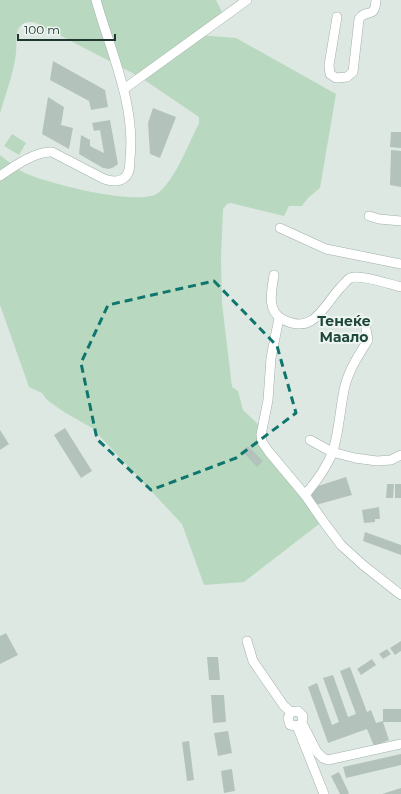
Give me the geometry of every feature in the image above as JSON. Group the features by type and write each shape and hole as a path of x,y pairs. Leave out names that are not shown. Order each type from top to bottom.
{"street":[{"path":"0,176 25,160 47,152 52,152 104,179 115,181 123,179 128,171 131,155 130,126 124,89 96,0"},
{"path":"124,89 247,0"},
{"path":"337,17 329,65 330,74 336,78 347,77 353,72 360,19 361,16 374,12 376,0"},
{"path":"369,216 379,219 401,221"},
{"path":"280,228 326,249 401,264"},
{"path":"274,275 271,305 279,318 291,324 298,325 306,324 318,317 349,279 357,277 401,287"},
{"path":"279,318 271,358 268,400 261,438 262,442 305,495 341,545 363,565 401,595"},
{"path":"305,495 317,481 332,452 339,427 344,390 356,358 368,340 366,329"},
{"path":"310,440 332,452 355,458 377,461 391,460 401,455"},
{"path":"247,641 253,660 284,706 291,712 298,711 303,716 300,724 324,794"},
{"path":"300,724 317,752 323,758 328,760 401,744"}],"highlighted area":[{"path":"214,281 277,346 296,413 236,458 151,490 97,439 81,363 108,305"}],"green space":[{"path":"0,0 216,0 224,16 198,35 236,38 336,94 320,188 308,198 302,206 289,206 284,216 231,203 227,204 223,209 221,258 222,303 232,387 238,391 243,410 262,428 261,435 323,521 244,582 204,585 182,524 92,428 64,412 47,400 42,393 29,387 0,305 0,155 22,171 52,182 92,192 132,197 148,197 158,193 176,170 199,123 199,117 140,77 33,22 23,24 19,28 13,68 0,114"},
{"path":"12,134 26,143 19,155 4,146"}],"building":[{"path":"53,61 105,90 108,107 91,110 89,101 50,80"},
{"path":"48,97 64,107 61,125 73,128 69,149 42,134"},
{"path":"153,108 176,117 160,158 150,154 148,123"},
{"path":"110,120 118,164 109,169 103,168 79,154 81,135 90,140 90,146 104,153 100,130 94,131 92,123"},
{"path":"391,132 401,132 401,148 390,147"},
{"path":"391,150 401,151 401,187 390,185"},
{"path":"65,428 92,471 81,478 54,435"},
{"path":"0,430 9,444 0,450"},
{"path":"248,446 263,461 257,467 242,451"},
{"path":"346,477 352,495 316,505 311,494 318,486"},
{"path":"387,484 394,484 393,498 386,498"},
{"path":"395,484 401,484 401,498 395,498"},
{"path":"379,507 380,519 375,519 375,522 364,523 362,510"},
{"path":"365,532 401,545 401,555 363,541"},
{"path":"6,633 18,655 0,664 0,636"},
{"path":"401,641 401,651 395,655 390,648"},
{"path":"387,649 391,654 383,659 379,654"},
{"path":"207,657 218,657 220,680 209,680"},
{"path":"372,659 376,665 361,675 357,669"},
{"path":"350,667 367,712 371,710 376,723 383,721 383,709 401,709 401,722 383,722 389,740 374,746 367,729 328,743 308,687 317,683 332,725 339,722 323,678 333,675 348,717 356,714 340,671"},
{"path":"211,695 224,695 226,722 213,723"},
{"path":"228,731 232,753 218,756 214,733"},
{"path":"189,741 194,780 187,781 182,742"},
{"path":"401,754 401,765 346,778 343,767"},
{"path":"232,769 235,791 224,793 221,771"},
{"path":"339,772 349,793 348,794 340,794 331,776"},
{"path":"401,788 401,794 382,794"}],"district":[{"name":"Тенеќе Маало","path":"344,330"}]}
